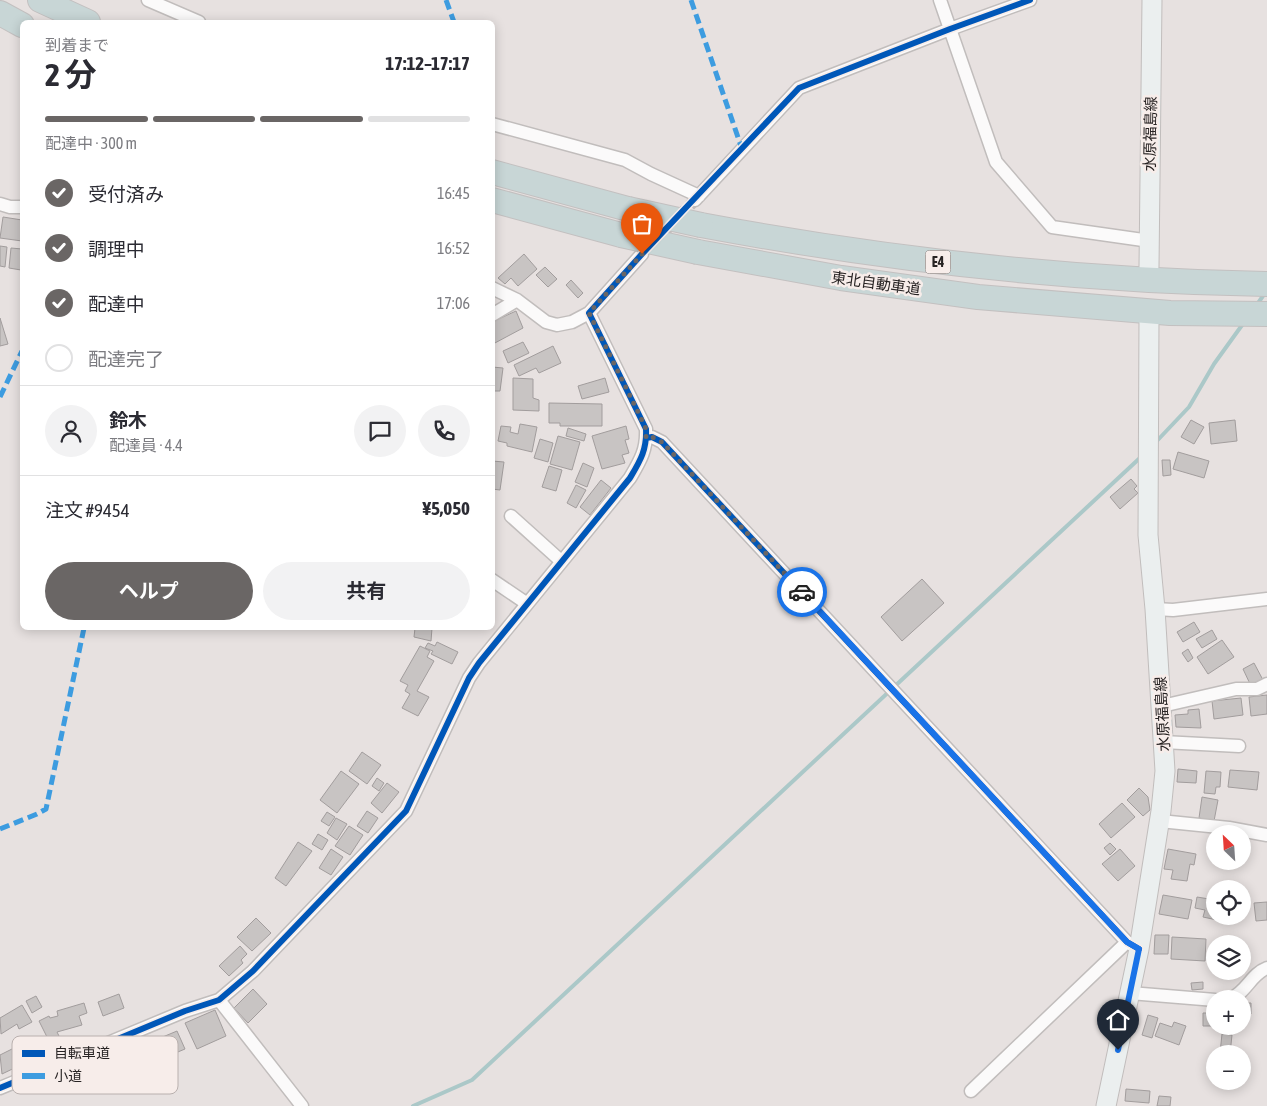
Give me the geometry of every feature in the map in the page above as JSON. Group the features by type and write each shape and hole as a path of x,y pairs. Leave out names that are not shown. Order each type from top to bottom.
{"highway":[{"path":"40,0 84,20"},
{"path":"0,14 20,23"},
{"name":"東北自動車道","path":"495,173 628,208 796,243 964,266 1176,283 1267,284"},
{"name":"東北自動車道","path":"495,201 621,235 698,252 841,278 978,297 1159,316 1266,314"}],"main road":[{"name":"水原福島線","path":"1149,267 1152,0"},
{"name":"水原福島線","path":"1106,1106 1130,993 1133,946 1160,821 1165,771 1162,706 1148,535 1148,449 1159,316"}],"street":[{"path":"148,0 194,20"},
{"path":"940,0 996,162 1052,227 1150,241"},
{"path":"495,125 625,160 697,198 799,88 950,28 1030,0"},
{"path":"0,204 20,207"},
{"path":"495,289 517,300 546,322 557,325 572,322 589,313 642,254"},
{"path":"495,313 517,300"},
{"path":"126,1036 186,1011 219,1000 254,971 273,952 406,811 479,662 630,478 644,455 646,429 589,313"},
{"path":"646,438 652,437 662,442 1133,946 971,1091"},
{"path":"511,516 561,561"},
{"path":"495,582 526,603"},
{"path":"1155,609 1173,610 1267,599"},
{"path":"1162,706 1236,689 1257,689 1267,684"},
{"path":"1164,742 1239,746"},
{"path":"1160,821 1229,828 1267,835"},
{"path":"1244,990 1256,975 1267,968"},
{"path":"1130,993 1206,999"},
{"path":"219,1000 302,1106"},
{"path":"0,1088 12,1083"}],"building":[{"path":"3,217 20,220 20,241 0,238"},
{"path":"0,246 7,247 5,267 0,266"},
{"path":"11,248 20,249 20,270 9,268"},
{"path":"524,254 537,269 518,286 511,278 505,284 498,278"},
{"path":"545,267 557,279 548,287 536,275"},
{"path":"571,280 583,293 578,298 566,285"},
{"path":"516,311 523,328 495,343 495,321"},
{"path":"0,318 8,344 0,346"},
{"path":"523,342 529,353 508,363 503,351"},
{"path":"553,346 561,363 539,373 536,368 519,376 514,365"},
{"path":"495,367 503,368 500,391 495,391"},
{"path":"513,378 533,379 533,398 539,400 539,411 513,410"},
{"path":"605,378 609,392 582,399 578,386"},
{"path":"549,403 602,404 602,426 560,426 560,423 549,423"},
{"path":"1191,420 1204,427 1194,444 1181,437"},
{"path":"1235,420 1237,441 1211,444 1209,423"},
{"path":"520,424 537,427 532,452 507,446 507,443 498,441 501,426 511,427 510,432 518,434"},
{"path":"626,426 629,439 625,440 629,453 622,455 625,463 602,469 592,436"},
{"path":"568,428 586,434 584,441 566,436"},
{"path":"558,436 580,442 572,470 550,464"},
{"path":"540,439 553,443 548,462 534,458"},
{"path":"1178,452 1209,461 1204,478 1173,469"},
{"path":"1162,460 1170,460 1171,475 1163,476"},
{"path":"495,461 504,462 500,490 495,489"},
{"path":"583,463 594,468 587,487 575,482"},
{"path":"549,466 562,470 556,491 542,487"},
{"path":"1131,479 1137,486 1134,489 1138,493 1120,509 1110,497"},
{"path":"601,480 611,488 590,515 580,507"},
{"path":"576,485 586,490 576,508 567,503"},
{"path":"922,579 944,603 902,641 881,617"},
{"path":"1194,622 1200,632 1183,642 1177,632"},
{"path":"415,630 432,630 431,641 414,637"},
{"path":"1212,630 1217,639 1202,648 1196,639"},
{"path":"1222,640 1234,657 1208,674 1197,657"},
{"path":"437,642 458,652 452,664 431,654 433,651 425,648 428,643 435,646"},
{"path":"420,646 430,651 427,657 434,661 417,691 429,697 418,716 402,708 410,694 405,691 408,685 400,681"},
{"path":"1188,649 1193,658 1188,662 1182,653"},
{"path":"1254,663 1263,680 1251,686 1243,669"},
{"path":"1267,695 1267,714 1251,716 1249,697"},
{"path":"1241,698 1243,715 1214,719 1212,701"},
{"path":"1199,709 1201,728 1176,727 1175,715 1188,714 1188,710"},
{"path":"362,752 381,765 367,784 349,771"},
{"path":"1178,769 1197,771 1196,783 1177,782"},
{"path":"1230,770 1259,772 1257,790 1228,787"},
{"path":"341,771 359,784 337,813 320,800"},
{"path":"1206,771 1221,772 1220,787 1216,787 1215,794 1204,793"},
{"path":"377,778 384,783 379,791 372,786"},
{"path":"387,783 399,792 382,813 371,803"},
{"path":"1139,788 1148,797 1150,810 1143,816 1127,800"},
{"path":"1202,797 1218,800 1214,821 1199,818"},
{"path":"1122,803 1135,817 1111,838 1099,824"},
{"path":"367,811 378,818 368,833 357,826"},
{"path":"327,812 335,817 329,826 321,821"},
{"path":"336,818 347,824 337,840 327,833"},
{"path":"349,826 363,835 350,855 335,846"},
{"path":"318,834 328,840 322,850 312,844"},
{"path":"298,842 312,851 286,886 275,878"},
{"path":"1110,843 1116,849 1110,855 1104,848"},
{"path":"331,849 343,857 331,875 319,868"},
{"path":"1120,849 1135,866 1118,881 1102,864"},
{"path":"1168,849 1196,854 1194,865 1190,864 1187,881 1171,879 1173,870 1164,869"},
{"path":"1163,895 1192,900 1188,919 1159,914"},
{"path":"1197,897 1206,898 1206,918 1203,917 1205,910 1195,908"},
{"path":"1267,902 1267,920 1256,921 1254,903"},
{"path":"256,918 271,933 252,951 237,937"},
{"path":"1155,935 1169,935 1168,954 1154,954"},
{"path":"1172,937 1206,939 1205,961 1171,959"},
{"path":"240,946 247,954 241,960 243,963 229,976 219,966"},
{"path":"1203,982 1203,989 1192,990 1191,983"},
{"path":"253,989 267,1004 248,1023 234,1008"},
{"path":"119,994 124,1008 103,1016 98,1002"},
{"path":"36,996 42,1007 32,1013 26,1001"},
{"path":"84,1003 87,1013 79,1016 82,1025 57,1032 59,1036 46,1036 39,1021 49,1016 50,1018 58,1016 57,1011"},
{"path":"22,1005 32,1022 19,1029 17,1024 1,1034 0,1018"},
{"path":"215,1010 226,1036 197,1049 185,1023"},
{"path":"1203,1013 1206,1013 1206,1026 1203,1026"},
{"path":"1148,1015 1158,1018 1152,1038 1142,1035"},
{"path":"1174,1022 1186,1026 1179,1045 1155,1036 1160,1023 1172,1027"},
{"path":"177,1031 185,1049 178,1052 178,1036 165,1036"},
{"path":"1222,1035 1232,1035 1231,1045 1221,1045"},
{"path":"12,1049 12,1069 2,1074 0,1055"},
{"path":"1126,1089 1150,1091 1149,1103 1125,1101"},
{"path":"1159,1096 1171,1097 1170,1106 1157,1106"}],"waterway":[{"path":"1256,306 1265,293"},
{"path":"1154,444 1189,407 1214,364 1245,321"},
{"path":"413,1106 472,1080 1142,456"}],"tunnel":[{"path":"652,244 695,200"},
{"path":"1149,267 1149,318"}],"marked path":[{"path":"446,0 453,20"},
{"path":"691,0 742,149"},
{"path":"0,397 20,355"},
{"path":"0,829 46,809 84,630"}],"cycle path":[{"path":"125,1036 185,1011 219,1000 253,971 406,811 469,678 479,663 630,478 642,455 646,429 589,313 642,254 799,88 1030,0"},
{"path":"646,438 652,437 662,442 1127,942 1139,949"},
{"path":"0,1088 12,1083"}],"way so far":[{"path":"642,254 589,313 641,418 646,429 646,438 657,438 662,442 802,592"}],"route":[{"path":"802,592 1127,942 1139,949 1118,1050"}]}
